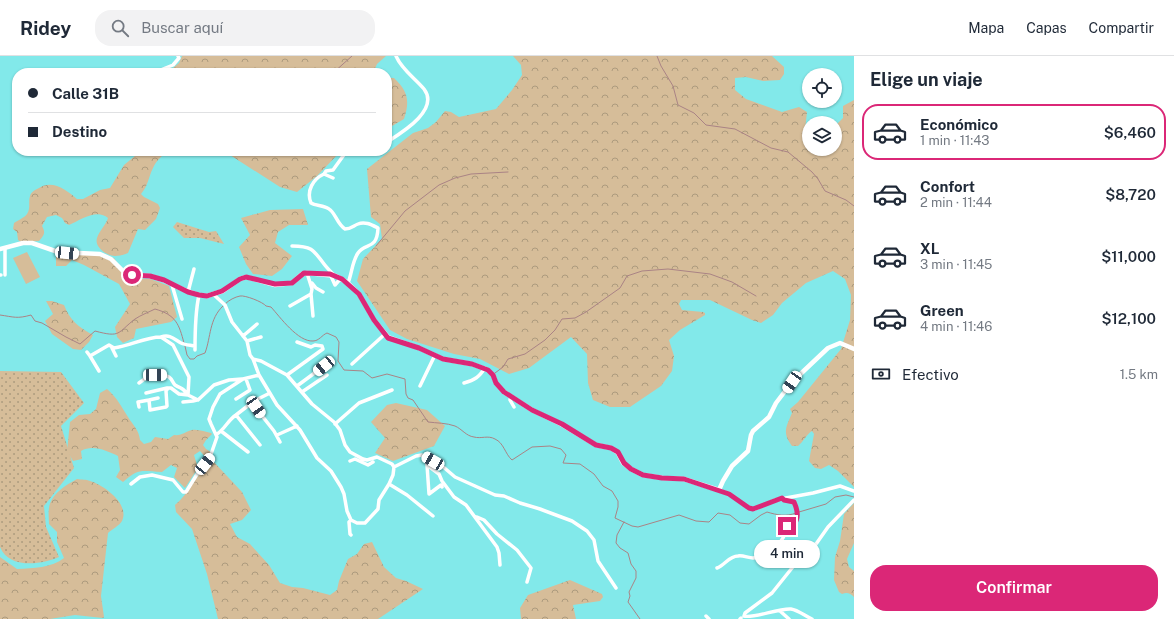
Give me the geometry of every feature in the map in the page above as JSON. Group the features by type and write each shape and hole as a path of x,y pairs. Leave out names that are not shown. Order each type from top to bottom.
{"street":[{"path":"167,68 173,66 179,58 178,56"},
{"path":"392,139 406,130 420,117 427,105 428,99 425,91 399,64 396,56"},
{"path":"343,156 333,170 320,176 311,186 308,198 311,203 329,208 338,222 345,229 349,229 363,223 378,228 377,238 373,243 358,252 348,283"},
{"path":"324,174 333,178"},
{"path":"5,275 3,248 23,243 32,243 58,252 100,254 111,259 126,274 150,276 164,280 188,292 199,295 213,294 222,291 240,279 246,277 275,284 289,284 295,282 302,274 333,275 348,283 359,294 374,320 388,338 419,348 443,359 485,368 493,375 500,389 532,410 562,424 596,445 611,448 618,452 624,463 631,469 643,475 684,479 729,494 749,508 753,509 782,498 813,493 840,486 854,491"},
{"path":"292,246 309,248 316,252 333,275 335,285 341,278"},
{"path":"188,292 194,269"},
{"path":"307,273 312,289 313,316"},
{"path":"311,282 316,288 323,292"},
{"path":"172,285 182,319"},
{"path":"213,294 223,304 232,322 247,341 250,355 259,375 280,408 297,426 317,458 331,471 342,487 347,511 351,520 357,523 366,522 378,509 379,500 389,484 393,475 394,467"},
{"path":"290,306 311,294"},
{"path":"195,350 196,307 199,295"},
{"path":"243,336 257,324"},
{"path":"352,364 385,334"},
{"path":"99,371 88,354 109,345 112,348 125,346 141,340 167,336 177,339 181,343 195,346"},
{"path":"161,337 173,346 189,377 188,395"},
{"path":"247,341 261,337"},
{"path":"287,375 323,349 322,346 315,345 311,347 298,342"},
{"path":"719,490 732,466 748,451 753,431 769,417 776,403 792,382 828,348 840,343 854,349"},
{"path":"112,348 116,356"},
{"path":"420,386 435,355"},
{"path":"253,359 261,361 287,375 312,404 320,409 335,424 343,436 347,448 353,454 368,460 374,457 380,458 392,464 394,467"},
{"path":"297,386 324,366"},
{"path":"464,383 473,381 485,368"},
{"path":"139,383 150,376 164,375 171,379 174,384 183,388 188,395 197,400"},
{"path":"183,402 199,399 214,385 229,380 245,379 259,375"},
{"path":"302,392 327,375"},
{"path":"236,399 250,390 245,379"},
{"path":"131,484 140,477 152,475 173,480 183,492 186,492 213,452 218,437 209,419 217,400 226,390 245,379"},
{"path":"149,400 150,412 168,406 166,391 168,388"},
{"path":"146,393 171,388 182,395 188,395"},
{"path":"335,424 359,403 392,390"},
{"path":"217,434 230,419 252,403 270,393"},
{"path":"511,396 510,400 514,407"},
{"path":"139,407 138,402 158,398"},
{"path":"252,403 277,435 280,442"},
{"path":"236,415 260,445"},
{"path":"277,435 297,426"},
{"path":"221,431 248,452"},
{"path":"394,467 419,455 426,456 445,468 455,477 495,495 504,496 572,522 584,529 594,540 598,561 616,588"},
{"path":"426,456 429,494 441,485 442,487"},
{"path":"350,461 355,459 368,465 373,462"},
{"path":"427,465 439,474 442,481 454,497 466,505 476,517 497,547 500,564"},
{"path":"389,484 407,495 433,516"},
{"path":"717,568 723,565 731,557 738,556 751,558 767,555 778,545 787,526 793,526 796,522 798,513 794,502 784,500 782,498"},
{"path":"812,619 791,609 780,610 749,619 746,619 744,616 772,593 796,563 809,554 828,527 854,500"},
{"path":"476,517 484,520 497,534 517,550 530,568 527,582"},
{"path":"351,520 349,522 351,535"},
{"path":"780,610 789,619"}],"green space":[{"path":"182,56 386,56 377,64 375,68 173,68 179,63"},
{"path":"513,56 772,56 784,67 784,74 780,80 763,81 746,77 735,78 735,90 746,99 782,112 799,107 807,112 807,116 802,116 802,156 842,156 843,106 854,100 854,487 838,471 829,465 821,469 815,468 809,461 814,434 812,431 798,446 792,446 786,434 787,426 792,413 790,409 798,402 841,349 850,320 851,295 845,279 833,271 806,283 782,303 773,315 761,323 710,300 681,300 679,304 682,310 703,312 705,315 680,330 669,340 674,356 672,371 661,386 630,407 610,407 593,400 588,383 587,354 571,337 529,368 509,374 480,359 454,354 407,339 390,330 357,281 363,259 382,239 380,224 371,217 367,169 384,156 392,156 392,149 413,133 428,128 436,122 445,111 451,112 459,117 496,109 522,75 521,65"},
{"path":"392,78 399,83 405,92 407,107 404,119 392,126"},
{"path":"135,156 162,156 154,165 147,184 141,194 158,204 160,208 156,219 145,230 138,229 128,253 120,256 112,256 99,248 97,245 97,238 108,218 99,214 88,216 69,225 65,223 62,218 56,215 47,217 42,226 44,234 39,241 21,242 18,240 17,232 13,229 14,223 27,214 29,210 30,196 33,191 44,186 54,185 69,192 77,199 83,199 100,190 110,188 124,165"},
{"path":"232,156 336,156 317,176 297,192 280,187"},
{"path":"303,209 308,225 289,225 278,232 275,243 292,256 282,269 272,276 253,274 246,264 239,247 250,235 241,218 270,210"},
{"path":"177,222 209,232 216,231 224,244 200,238 184,238 173,227"},
{"path":"56,248 114,258 127,278 150,279 169,286 177,317 171,322 136,329 134,338 123,343 117,337 115,327 130,304 119,284 72,260 66,266 56,266"},
{"path":"27,252 40,277 26,284 13,258"},
{"path":"46,301 52,301 64,305 75,323 93,335 89,342 81,350 73,349 52,334 45,321 53,314"},
{"path":"0,371 61,372 84,403 61,426 74,468 44,506 46,527 59,557 52,560 35,563 18,562 10,559 4,554 0,547"},
{"path":"107,389 119,403 137,430 140,440 144,444 151,442 155,437 168,439 174,435 179,435 192,430 200,430 212,434 203,445 211,452 207,459 200,451 194,455 198,468 185,488 174,477 177,468 171,465 162,472 137,472 123,482 116,477 120,470 118,456 109,452 95,448 86,449 81,451 82,459 73,461 67,451 70,422 79,415 90,414 96,409 100,393"},
{"path":"396,403 427,410 445,426 434,446 393,461 375,453 385,438 371,422 387,405"},
{"path":"212,460 242,492 251,510 242,520 230,524 237,537 250,544 269,565 280,583 330,595 337,590 348,559 357,554 364,544 372,542 384,567 396,578 423,589 378,619 218,619 207,574 192,529 176,512 175,505 185,495 202,470"},
{"path":"77,479 88,480 96,483 114,496 122,508 122,521 108,533 101,596 104,617 75,615 50,619 0,619 0,557 17,569 48,566 64,558 57,542 57,532 49,524 49,508 50,503 56,494"},
{"path":"854,503 854,543 847,559 849,567 854,571 854,597 848,593 842,594 839,592 834,580 835,557 840,541 844,514"},
{"path":"570,580 602,594 603,597 600,601 573,605 576,619 521,619 520,608 528,595"}],"waterway":[{"path":"339,68 352,56"},
{"path":"657,56 673,86 678,105 694,113 706,125 735,129 771,148 788,152 812,172 825,191 846,200 854,206"},
{"path":"376,246 405,211 439,185 455,178 471,174 508,172"},
{"path":"495,373 503,367 508,359 525,354 545,340 555,330 562,319 575,318 586,312 620,288 627,276 642,271 668,269 710,274 732,282 756,296"},
{"path":"225,304 238,296 250,298 271,307 301,338 315,341 327,333 336,337 339,342 338,361 344,370 363,371 372,378 387,374 405,379 406,394 408,398 413,400 428,422 455,426 471,436 490,437 495,439 500,443 512,460 532,447 550,446 561,449 566,455 563,463 580,464 594,474 603,486 612,491 618,501 615,518 632,526 638,527 679,515 696,521 709,522 718,513 730,515 740,523 749,524 767,512 782,515 796,513"},
{"path":"185,346 187,355 190,359 194,359 205,353 213,322 218,311 223,306"},
{"path":"0,315 12,317 31,315 35,321 42,323 80,344 95,331 110,334 118,333 135,319 155,309 168,314 176,321 184,343"},
{"path":"799,512 826,504 835,497 846,495 854,497"},
{"path":"624,522 617,535 616,543 620,548 628,553 631,564 636,571 636,578 629,592 630,596 628,602 640,619"}],"route":[{"path":"132,275 150,276 164,280 188,292 207,296 222,291 240,279 246,277 275,284 289,284 295,282 304,273 330,274 336,276 348,283 359,294 374,320 388,338 419,348 443,359 485,368 493,375 496,383 504,392 532,410 562,424 596,445 611,448 618,452 624,463 631,469 643,475 684,479 729,494 745,506 753,509 760,508 770,502 782,498 784,500 794,502 798,513 796,522 792,527 787,526"}]}
